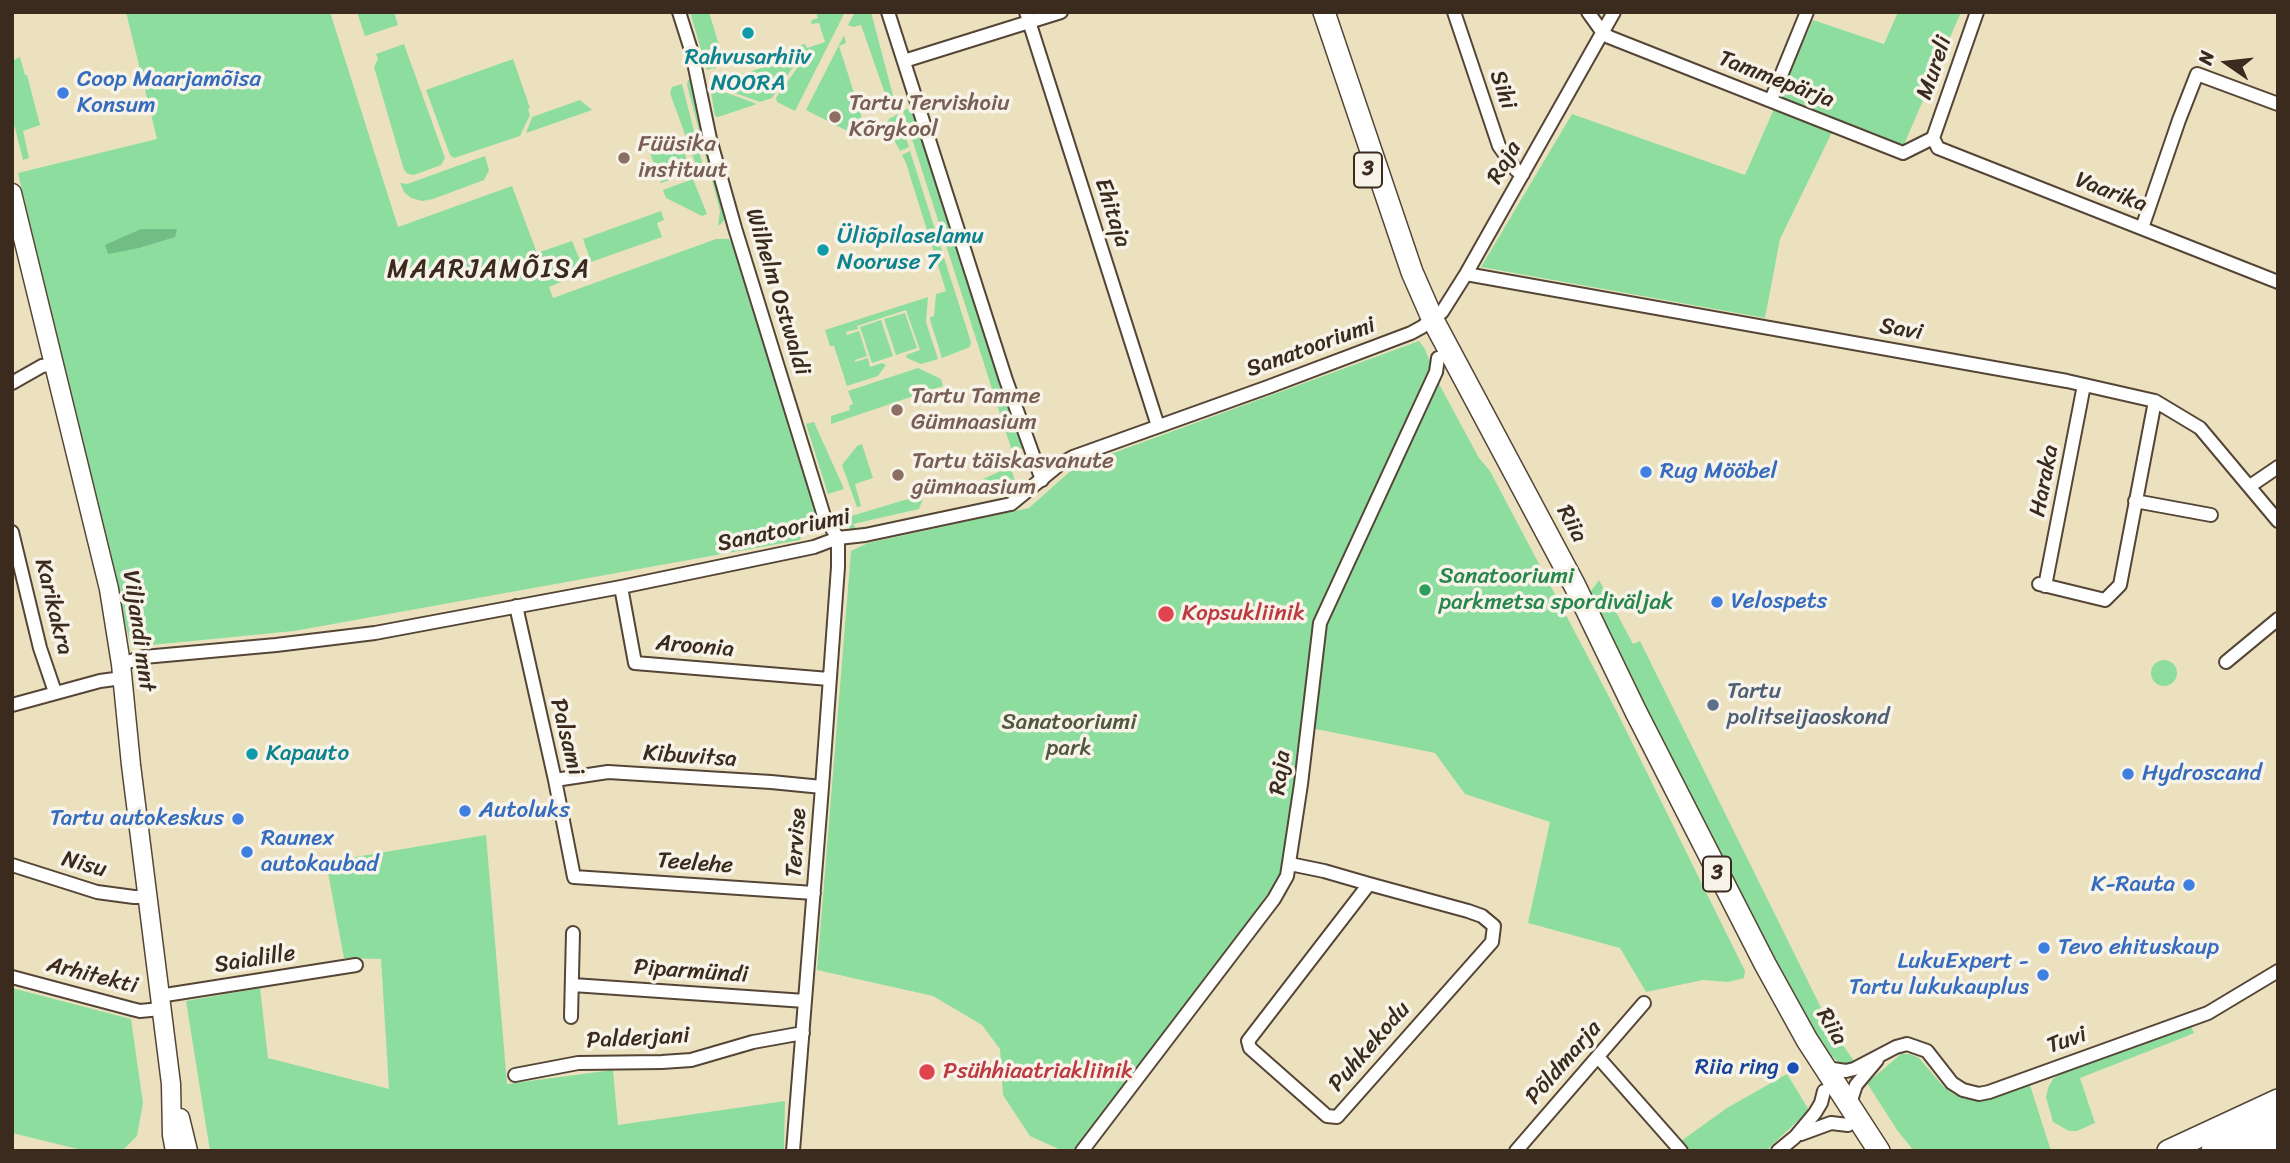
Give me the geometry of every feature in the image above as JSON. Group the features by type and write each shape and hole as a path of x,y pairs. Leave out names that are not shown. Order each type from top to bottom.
{"highway":[{"name":"Riia","path":"1315,12 1409,296 1428,323 1575,586 1741,918 1850,1117 1863,1151"},
{"name":"Riia","path":"1324,12 1412,272 1438,358 1545,556 1777,1012 1824,1091 1879,1151"},
{"path":"2168,1151 2278,1100"},
{"path":"2212,1151 2277,1133"},
{"path":"2250,1151 2277,1133"}],"street":[{"name":"Wilhelm Ostwaldi","path":"679,12 692,53 710,139 735,228 824,516 838,538"},
{"path":"888,12 1006,380 1042,480"},
{"path":"904,61 1028,18 1061,12"},
{"name":"Sihi","path":"1454,12 1499,146 1516,170 1523,174"},
{"path":"1588,12 1603,33"},
{"name":"Raja","path":"1428,323 1442,312 1466,274 1614,12"},
{"path":"1771,100 1807,12"},
{"name":"Mureli","path":"1933,138 1977,12"},
{"name":"Ehitaja","path":"1028,18 1158,426"},
{"name":"Tammepärja","path":"1603,33 1903,153 1933,138"},
{"path":"2142,228 2197,74 2278,104"},
{"name":"Vaarika","path":"1933,138 1938,148 2278,282"},
{"name":"Viljandi mnt","path":"12,193 109,589 171,1084 175,1151"},
{"name":"Savi","path":"1466,274 2084,385 2155,401 2200,428 2278,522"},
{"name":"Sanatooriumi","path":"12,705 100,681 144,657 375,633 621,587 814,547 838,538 865,535 1011,504 1059,464 1073,457 1268,387 1428,323"},
{"name":"Raja","path":"1082,1151 1274,899 1287,876 1320,624 1436,372 1438,358"},
{"path":"12,383 42,366 54,364"},
{"name":"Haraka","path":"2084,385 2042,585 2105,600 2120,585 2135,501"},
{"path":"2155,401 2135,501 2211,515"},
{"path":"2250,486 2278,467"},
{"name":"Karikakra","path":"12,532 40,648 55,692"},
{"name":"Tervise","path":"793,1151 822,787 838,538"},
{"name":"Aroonia","path":"621,587 635,663 829,679"},
{"name":"Palsami","path":"516,606 574,877"},
{"path":"2226,662 2278,619"},
{"name":"Kibuvitsa","path":"555,780 608,772 822,787"},
{"name":"Puhkekodu","path":"1290,864 1369,884 1482,916 1494,926 1492,942 1337,1117 1327,1116 1250,1048 1248,1041 1369,884"},
{"name":"Nisu","path":"12,865 97,892 147,897"},
{"name":"Teelehe","path":"574,877 814,893"},
{"path":"571,1017 573,933"},
{"name":"Saialille","path":"160,1002 356,965"},
{"name":"Tuvi","path":"1824,1068 1846,1071 1896,1047 1914,1045 1927,1051 1952,1083 1963,1090 1979,1094 1989,1092 2208,1013 2278,971"},
{"name":"Arhitekti","path":"12,978 132,1009 160,1002"},
{"name":"Piparmündi","path":"573,985 805,1001"},
{"name":"Põldmarja","path":"1516,1151 1644,1003"},
{"name":"Palderjani","path":"515,1075 578,1063 691,1060 753,1042 803,1032"},
{"path":"1598,1057 1681,1151"},
{"name":"Tuvi","path":"1850,1117 1856,1085 1880,1057"},
{"name":"Viljandi mnt","path":"171,1084 188,1151"},
{"path":"1778,1151 1795,1137 1815,1113 1824,1091"},
{"path":"1795,1137 1823,1124 1850,1117"}],"green space":[{"path":"126,12 330,12 398,227 512,186 537,253 572,241 580,260 581,266 577,275 549,287 553,298 716,239 729,239 733,244 816,514 809,518 800,540 294,631 131,647 18,173 157,139"},
{"path":"357,12 394,12 398,25 365,36"},
{"path":"690,12 709,12 725,65 707,70"},
{"path":"816,12 845,12 795,111 777,102 776,98 802,61 798,46 805,44 807,48 825,42 819,23 811,24 812,20 818,18"},
{"path":"855,12 871,12 895,103 889,105 861,25 848,25"},
{"path":"1898,12 1961,12 1903,147 1838,120 1780,239 1765,318 1481,267 1572,114 1745,175 1813,20 1884,44"},
{"path":"844,35 846,43 839,46 864,124 873,122 863,139 806,110"},
{"path":"404,44 445,158 441,165 414,175 404,170 374,67 378,59 376,54"},
{"path":"20,57 40,125 23,131 29,158 23,160 12,116 12,61"},
{"path":"513,59 530,108 530,115 520,136 454,158 450,155 426,90"},
{"path":"794,60 795,64 772,98 760,102 710,84"},
{"path":"692,79 704,140 725,215 718,226 720,211 687,85 688,80"},
{"path":"682,84 703,166 699,170 670,93 672,87"},
{"path":"710,87 757,104 715,116"},
{"path":"580,100 592,110 526,133 532,117"},
{"path":"915,109 1025,449 1011,448 903,111"},
{"path":"898,114 909,147 900,151 894,140 881,133 889,119"},
{"path":"680,142 692,172 661,183 650,153"},
{"path":"910,151 971,342 970,347 942,358 930,317 934,316 936,294 946,291 902,155"},
{"path":"485,156 489,170 484,180 433,199 422,201 411,198 400,183 407,184"},
{"path":"693,179 707,214 702,216 666,198 663,190"},
{"path":"661,211 664,220 657,223 662,237 591,262 583,239"},
{"path":"141,229 177,229 175,237 108,254 105,245"},
{"path":"928,297 926,322 938,359 921,364 907,358 906,355 920,350 906,310 846,332 847,335 859,331 867,356 855,362 868,358 870,367 882,363 886,365 878,376 847,386 834,346 830,346 825,330"},
{"path":"905,313 917,348 896,355 884,319"},
{"path":"881,320 893,356 872,363 860,327"},
{"name":"Sanatooriumi park","path":"1419,341 1438,382 1479,458 1490,471 1617,712 1745,971 1744,978 1728,982 1703,980 1646,992 1620,948 1528,923 1550,822 1465,794 1435,753 1306,727 1284,871 1210,976 1075,1151 1063,1151 1030,1136 1003,1095 1000,1049 982,1025 933,996 817,970 851,551 868,543 1029,508 1075,467"},
{"path":"918,368 941,379 943,386 831,424 831,416 850,410 849,406 853,404 848,391"},
{"path":"814,422 844,489 828,494 806,424"},
{"path":"862,444 873,478 855,484 861,506 857,507 842,465 857,446"},
{"path":"1003,470 1012,471 1014,485 1004,492 989,496 983,479"},
{"path":"921,495 923,498 919,509 853,524 857,530 850,529 848,517"},
{"path":"1599,580 1633,644 1640,641 1832,1030 1854,1061 1847,1066 1825,1051 1703,831 1589,594"},
{"path":"2164,660 2173,664 2177,673 2173,682 2164,686 2155,682 2151,673 2155,664"},
{"path":"486,835 507,1084 613,1070 618,1125 785,1101 784,1151 210,1151 186,1001 260,988 268,1058 389,1089 381,959 344,958 326,862"},
{"path":"12,988 131,1019 143,1103 137,1136 122,1151 86,1151 12,1133"},
{"path":"2191,1026 2194,1033 2080,1078 2095,1123 2077,1131 2069,1131 2053,1122 2046,1097 2053,1079 2061,1073"},
{"path":"1901,1054 1919,1058 1943,1086 1953,1094 1968,1099 1985,1099 2030,1085 2051,1151 1914,1151 1867,1083"},
{"path":"1787,1074 1809,1110 1766,1151 1689,1151 1681,1141 1727,1108"}],"place":[{"name":"Rahvusarhiiv NOORA","path":"748,33"},
{"name":"Coop Maarjamõisa Konsum","path":"63,93"},
{"name":"Tartu Tervishoiu Kõrgkool","path":"835,117"},
{"name":"Füüsika instituut","path":"624,158"},
{"name":"Üliõpilaselamu Nooruse 7","path":"823,250"},
{"name":"Tartu Tamme Gümnaasium","path":"897,410"},
{"name":"Rug Mööbel","path":"1646,472"},
{"name":"Tartu täiskasvanute gümnaasium","path":"898,475"},
{"name":"Sanatooriumi parkmetsa spordiväljak","path":"1425,590"},
{"name":"Velospets","path":"1717,602"},
{"name":"Kopsukliinik","path":"1166,614"},
{"name":"Tartu politseijaoskond","path":"1713,705"},
{"name":"Kapauto","path":"252,754"},
{"name":"Hydroscand","path":"2128,774"},
{"name":"Autoluks","path":"465,811"},
{"name":"Tartu autokeskus","path":"238,819"},
{"name":"Raunex autokaubad","path":"247,852"},
{"name":"K-Rauta","path":"2189,885"},
{"name":"Tevo ehituskaup","path":"2044,948"},
{"name":"LukuExpert - Tartu lukukauplus","path":"2043,975"},
{"name":"Riia ring","path":"1793,1068"},
{"name":"Psühhiaatriakliinik","path":"927,1072"}],"district":[{"name":"MAARJAMÕISA","path":"489,270"}]}
